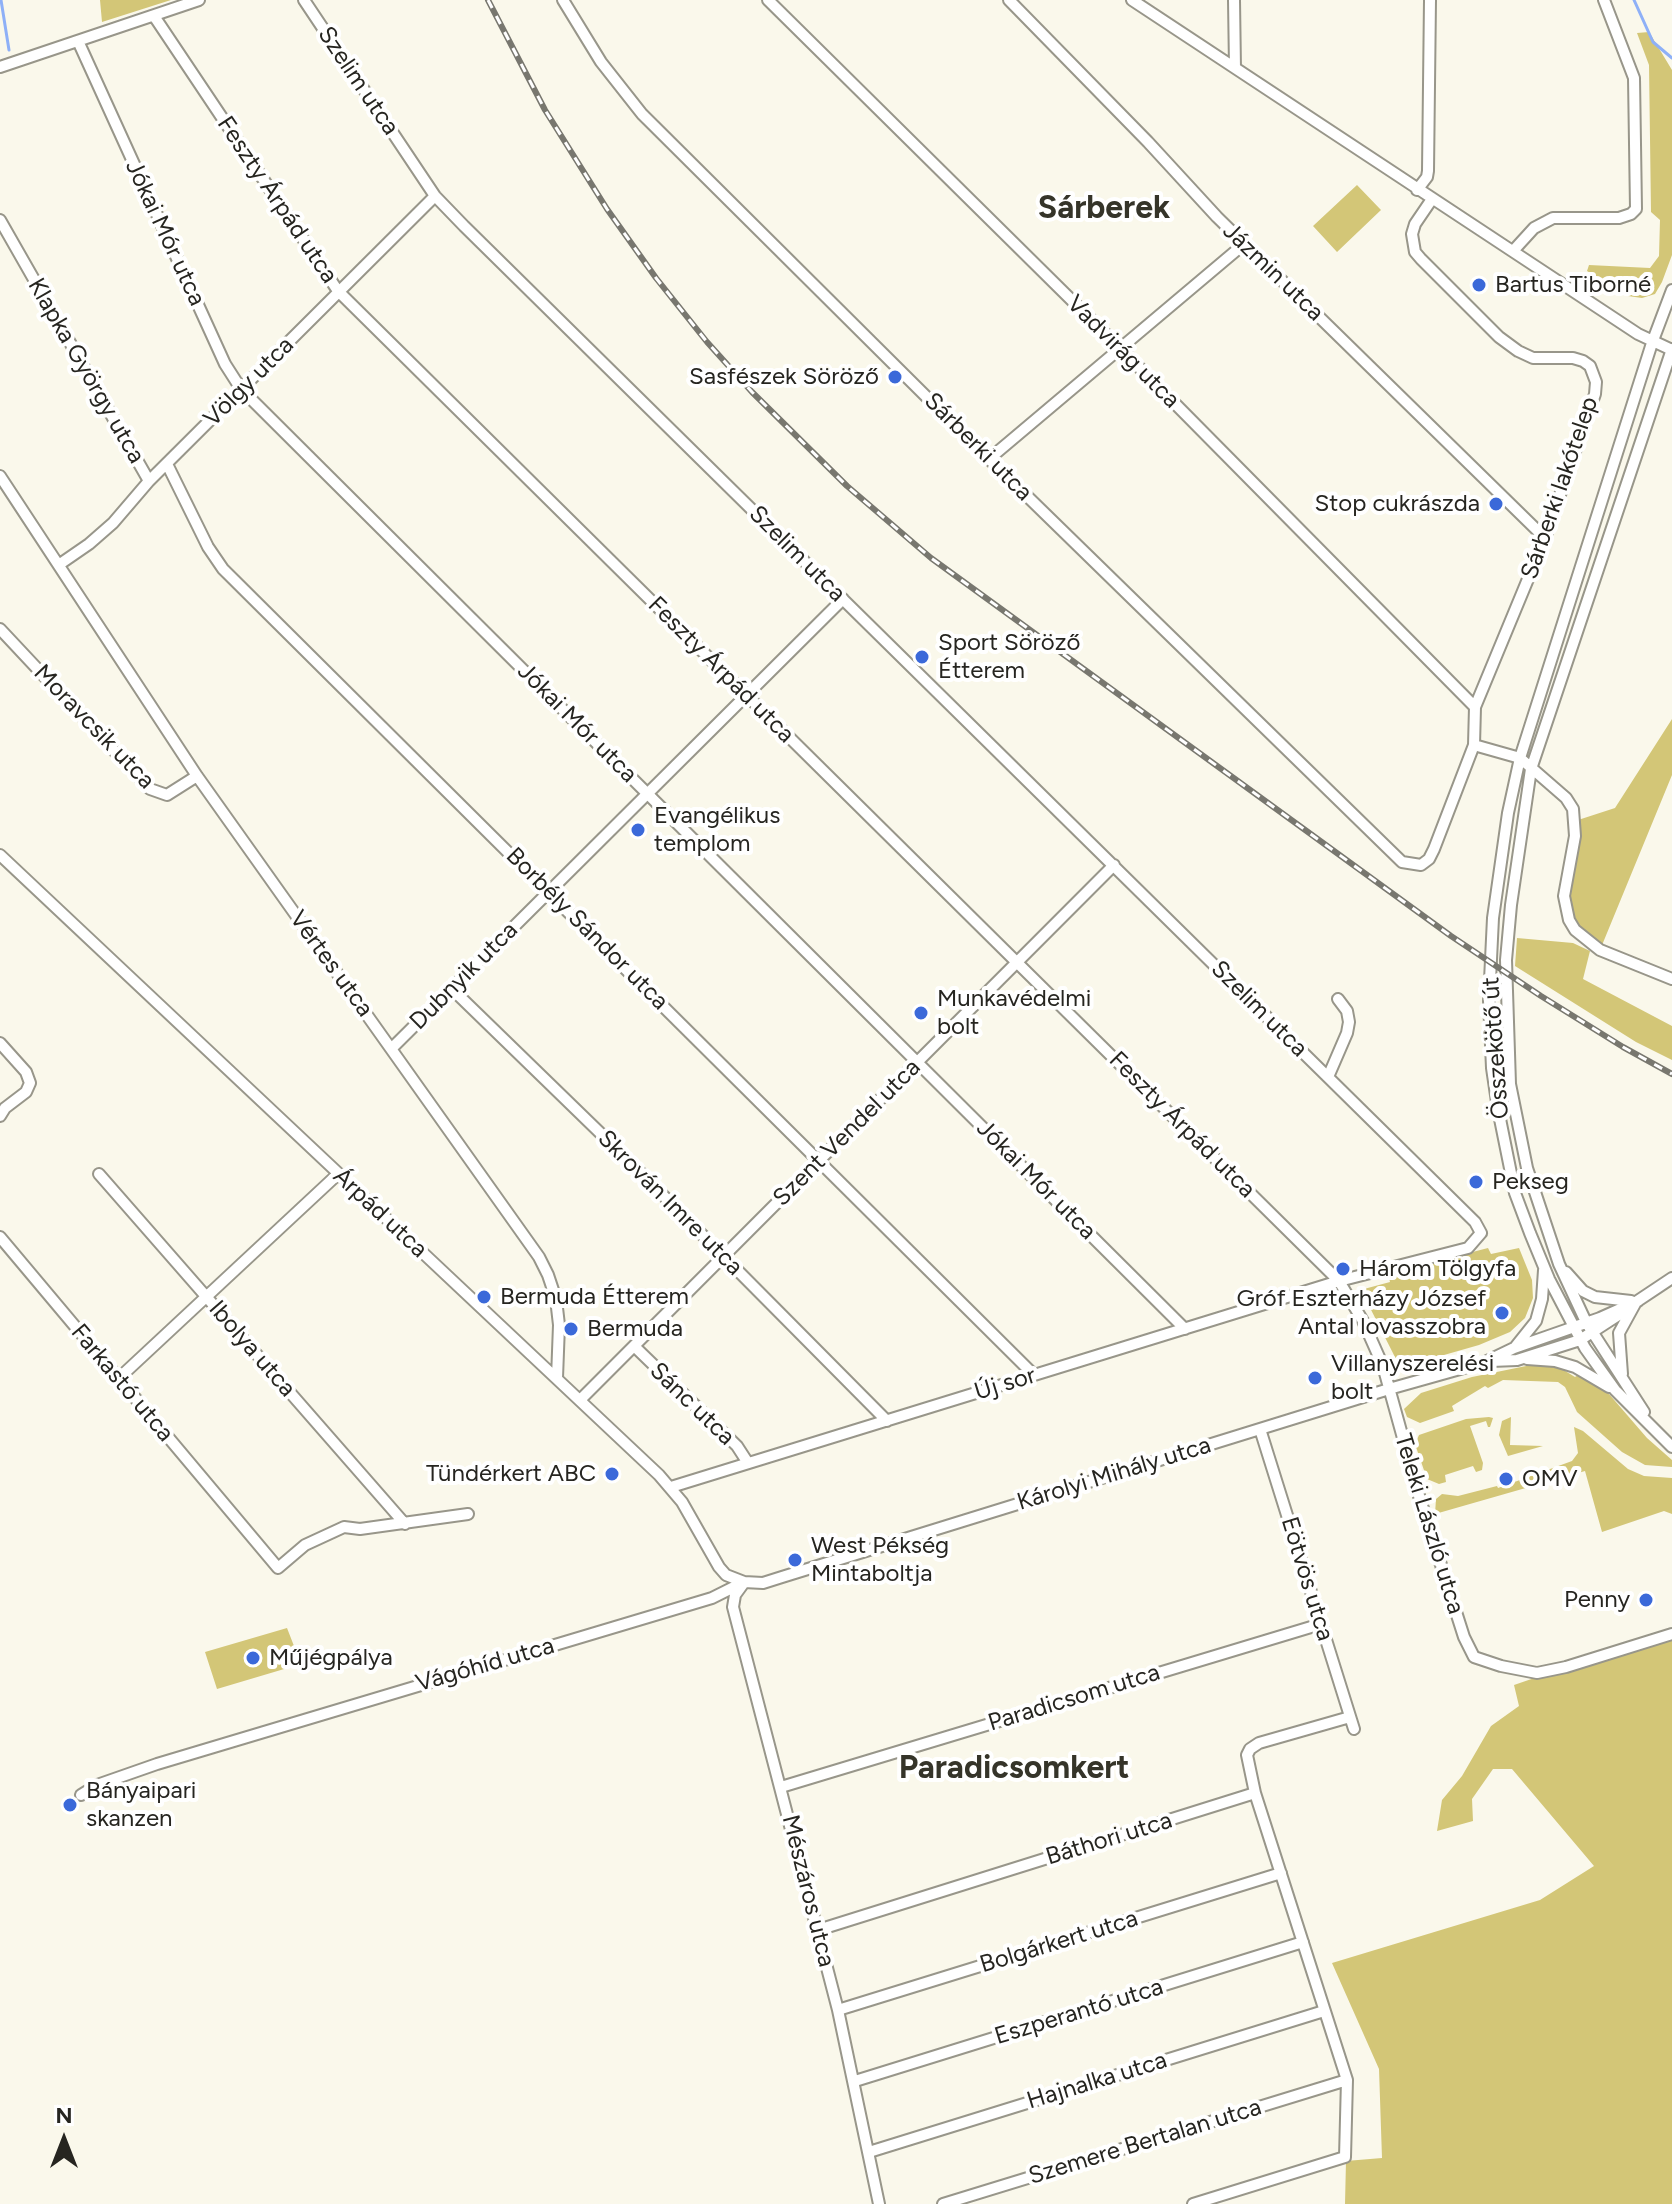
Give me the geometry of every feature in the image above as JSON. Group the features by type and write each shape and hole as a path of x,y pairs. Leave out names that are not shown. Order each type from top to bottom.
{"street":[{"path":"0,67 199,0"},
{"name":"Szelim utca","path":"304,0 435,196 1475,1222 1481,1233"},
{"name":"Sárberki utca","path":"563,0 601,62 642,114 989,459 1402,862 1421,865"},
{"name":"Vadvirág utca","path":"768,0 1119,347 1475,707"},
{"name":"Jázmin utca","path":"1009,0 1244,244 1545,538"},
{"path":"1132,0 1652,343 1672,350"},
{"path":"1234,0 1235,68"},
{"path":"1417,190 1428,171 1430,0"},
{"path":"1513,251 1534,228 1553,218 1619,218 1636,209 1634,78 1604,0"},
{"name":"Feszty Árpád utca","path":"154,16 338,291 1339,1281 1376,1347 1389,1389"},
{"name":"Jókai Mór utca","path":"78,41 225,364 241,389 1185,1329"},
{"name":"Völgy utca","path":"60,564 113,523 149,481 435,196"},
{"name":"Sárberki lakótelep","path":"1421,865 1429,859 1434,849 1474,745 1475,707 1545,538 1595,394 1594,374 1583,361 1533,358 1518,351 1499,337 1421,259 1412,242 1412,234 1432,199"},
{"name":"Klapka György utca","path":"0,220 149,481"},
{"path":"989,459 1244,244"},
{"name":"Összekötő út","path":"1615,1390 1573,1327 1545,1269 1515,1193 1498,1109 1489,990 1493,918 1508,813 1520,758 1652,343 1672,290"},
{"name":"Összekötő út","path":"1656,1429 1586,1322 1559,1264 1527,1168 1516,1124 1507,1033 1506,960 1531,769 1672,350"},
{"name":"Borbély Sándor utca","path":"167,464 208,547 223,569 1034,1375"},
{"name":"Vértes utca","path":"0,476 197,776 539,1257 556,1299 559,1325 557,1378"},
{"name":"Dubnyik utca","path":"392,1048 843,599"},
{"name":"Moravcsik utca","path":"0,629 150,789 167,795 197,776"},
{"path":"1474,745 1520,758 1566,798 1573,809 1575,836 1564,896 1569,920 1575,930 1600,950 1672,979"},
{"name":"Árpád utca","path":"0,855 671,1487 719,1567 726,1575 744,1582"},
{"name":"Szent Vendel utca","path":"580,1400 1114,865"},
{"name":"Skrován Imre utca","path":"452,989 887,1421"},
{"name":"Szelim utca","path":"1328,1077 1349,1022 1347,1011 1338,999"},
{"path":"0,1043 26,1072 30,1083 26,1092 5,1108 0,1116"},
{"name":"Ibolya utca","path":"99,1174 405,1524"},
{"path":"118,1379 338,1174"},
{"name":"Új sor","path":"671,1487 1339,1281 1468,1248 1481,1233"},
{"name":"Farkastó utca","path":"0,1237 278,1568 305,1545 344,1527 360,1529 405,1524"},
{"path":"1559,1264 1583,1291 1595,1297 1638,1301"},
{"path":"1514,1348 1536,1321 1545,1269"},
{"path":"1623,1380 1619,1333 1638,1301 1672,1278"},
{"name":"Károlyi Mihály utca","path":"744,1582 763,1583 1485,1362 1638,1301"},
{"name":"Károlyi Mihály utca","path":"1485,1362 1517,1360 1580,1340 1638,1301"},
{"name":"Sánc utca","path":"634,1346 737,1446 748,1463"},
{"path":"1517,1360 1538,1358 1575,1367 1615,1390 1672,1447"},
{"name":"Teleki László utca","path":"1389,1389 1419,1496 1464,1637 1474,1657 1537,1673 1672,1634"},
{"name":"Eötvös utca","path":"1260,1429 1354,1729"},
{"path":"405,1524 468,1514"},
{"name":"Vágóhíd utca","path":"81,1795 97,1785 224,1743 712,1598 744,1582"},
{"name":"Mészáros utca","path":"744,1582 735,1595 733,1607 838,2010 879,2204"},
{"name":"Paradicsom utca","path":"781,1787 1321,1624"},
{"path":"1193,2204 1345,2157 1347,2080 1247,1764 1250,1749 1259,1743 1350,1717"},
{"name":"Báthori utca","path":"818,1930 1255,1793"},
{"name":"Bolgárkert utca","path":"838,2010 1281,1873"},
{"name":"Eszperantó utca","path":"855,2081 1303,1942"},
{"name":"Hajnalka utca","path":"869,2152 1324,2011"},
{"name":"Szemere Bertalan utca","path":"943,2204 1347,2080"}],"shaded area":[{"path":"100,0 171,0 102,22"},
{"path":"1649,32 1672,70 1672,255 1655,294 1642,298 1628,296 1587,271 1589,265 1650,268 1659,256 1660,220 1651,212 1649,65 1637,33"},
{"path":"1357,185 1381,210 1337,252 1313,226"},
{"path":"1672,719 1672,775 1600,950 1587,939 1565,909 1575,821 1615,808"},
{"path":"1517,938 1573,943 1590,951 1583,979 1672,1026 1672,1060 1636,1042 1515,966"},
{"path":"1488,1248 1491,1254 1519,1248 1532,1280 1533,1298 1525,1318 1510,1332 1479,1345 1399,1365 1362,1292 1364,1289 1390,1282 1388,1274"},
{"path":"1536,1364 1562,1369 1575,1377 1581,1373 1593,1380 1672,1460 1672,1467 1645,1465 1622,1452 1577,1412 1565,1387 1558,1382 1503,1380 1488,1388 1485,1386 1452,1406 1454,1411 1420,1423 1407,1417 1404,1409 1421,1393 1472,1377"},
{"path":"1511,1417 1510,1445 1543,1446 1508,1456 1499,1435 1502,1421"},
{"path":"1493,1418 1490,1427 1486,1421 1470,1426 1483,1463 1482,1470 1476,1472 1473,1466 1445,1475 1446,1482 1439,1484 1427,1479 1415,1444 1419,1435 1466,1419"},
{"path":"1574,1427 1628,1469 1644,1476 1672,1478 1672,1514 1664,1511 1602,1532 1585,1471 1435,1514 1436,1499 1442,1494 1458,1496 1498,1488 1572,1461 1578,1453"},
{"name":"Műjégpálya","path":"287,1628 301,1664 217,1689 205,1652"},
{"path":"1672,1638 1672,2204 1345,2204 1346,2161 1382,2158 1379,2069 1332,1963 1540,1900 1594,1866 1512,1769 1493,1769 1472,1799 1473,1821 1437,1831 1442,1800 1462,1776 1491,1726 1519,1706 1514,1685 1578,1663"}],"waterway":[{"path":"1,0 9,50"},
{"path":"1634,0 1653,42 1672,58"}],"railway":[{"path":"488,0 545,110 607,209 656,278 752,392 847,486 931,558 1451,936 1541,996 1672,1074"}],"place":[{"name":"Bartus Tiborné","path":"1479,285"},
{"name":"Sasfészek Söröző","path":"895,377"},
{"name":"Stop cukrászda","path":"1496,504"},
{"name":"Sport Söröző Étterem","path":"922,657"},
{"name":"Evangélikus templom","path":"638,830"},
{"name":"Munkavédelmi bolt","path":"921,1013"},
{"name":"Pekseg","path":"1476,1182"},
{"name":"Három Tölgyfa","path":"1343,1269"},
{"name":"Bermuda Étterem","path":"484,1297"},
{"name":"Gróf Eszterházy József Antal lovasszobra","path":"1502,1313"},
{"name":"Bermuda","path":"571,1329"},
{"name":"Villanyszerelési bolt","path":"1315,1378"},
{"name":"Tündérkert ABC","path":"612,1474"},
{"name":"OMV","path":"1506,1479"},
{"name":"West Pékség Mintaboltja","path":"795,1560"},
{"name":"Penny","path":"1646,1600"},
{"name":"Műjégpálya","path":"253,1658"},
{"name":"Bányaipari skanzen","path":"70,1805"}],"district":[{"name":"Sárberek","path":"1104,209"},
{"name":"Paradicsomkert","path":"1014,1769"}]}
